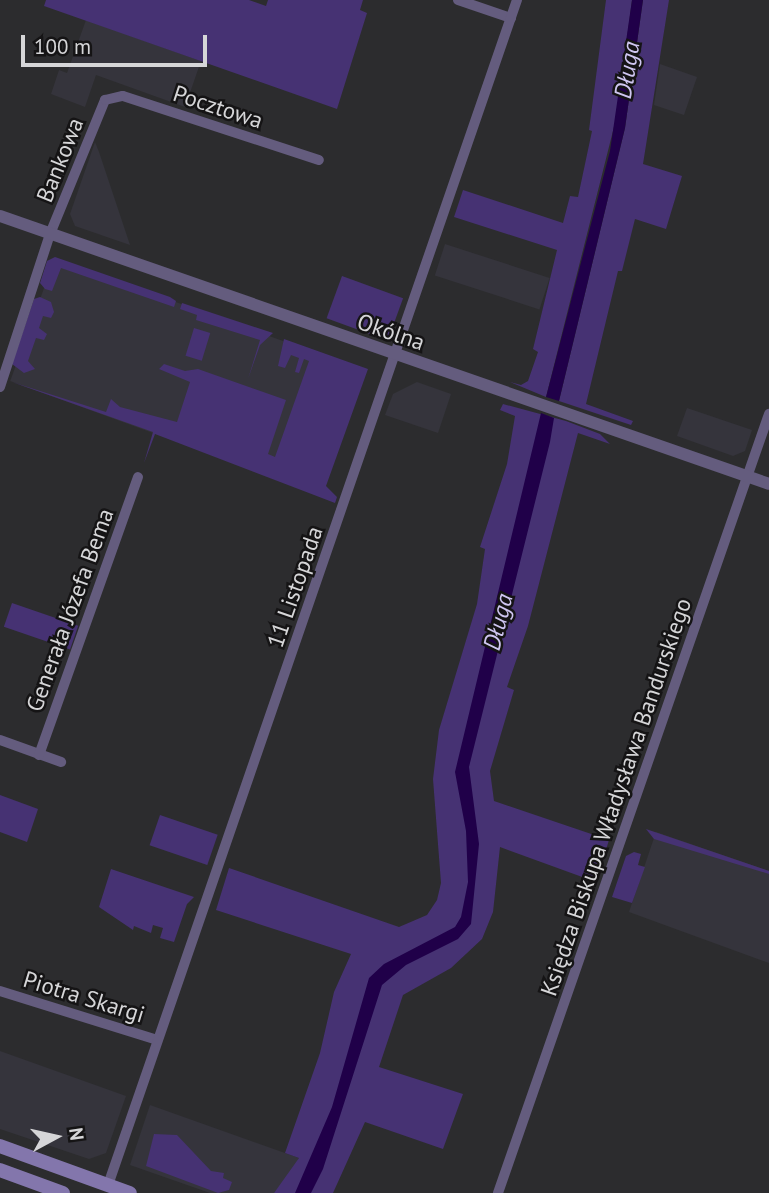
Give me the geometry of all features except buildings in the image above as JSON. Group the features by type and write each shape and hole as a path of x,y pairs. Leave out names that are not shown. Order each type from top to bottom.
{"main road":[{"path":"0,1146 130,1193"},
{"path":"0,1170 63,1193"}],"street":[{"path":"458,0 511,18"},
{"name":"11 Listopada","path":"108,1185 517,0"},
{"name":"Pocztowa","path":"105,100 123,96 319,160"},
{"name":"Bankowa","path":"0,387 50,234 105,100"},
{"name":"Okólna","path":"0,216 769,484"},
{"name":"Księdza Biskupa Władysława Bandurskiego","path":"498,1193 769,414"},
{"name":"Generała Józefa Bema","path":"39,755 138,477"},
{"path":"0,740 61,762"},
{"name":"Piotra Skargi","path":"0,991 157,1040"}],"shaded area":[{"path":"46,0 249,0 266,6 268,0 363,0 360,10 367,13 337,109 44,6"},
{"path":"606,0 632,0 617,115 546,397 510,382 521,385 528,381 538,352 533,349 557,250 454,217 463,190 563,223 570,196 578,197 592,131 589,130"},
{"path":"643,0 669,0 643,164 682,176 666,229 635,219 622,271 618,271 586,404 633,421 631,425 559,401 625,128"},
{"path":"86,20 201,61 185,107 96,75 85,107 51,94 59,70 67,73"},
{"path":"660,64 697,77 684,115 654,105"},
{"path":"95,142 130,245 75,226 70,214"},
{"path":"445,244 550,278 539,309 435,275"},
{"path":"55,257 170,297 176,301 174,307 61,268 52,291 45,289 40,283 47,261"},
{"path":"55,258 343,363 299,486 10,381"},
{"path":"342,276 403,298 388,341 327,318"},
{"path":"40,297 51,302 54,312 51,318 43,316 39,328 47,334 44,340 36,338 28,361 35,369 24,373 12,364 34,299"},
{"path":"182,303 273,333 260,345 248,379 260,340 196,320 197,315 180,309"},
{"path":"194,328 210,333 202,361 186,356"},
{"path":"284,339 368,369 326,486 337,497 335,503 155,434 144,463 153,432 12,382 106,412 111,399 120,407 177,422 190,382 159,369 164,364 185,371 198,369 286,400 268,454 275,457 309,361 304,359 299,373 295,372 299,358 291,355 285,368 278,366"},
{"path":"417,382 451,394 438,433 385,415 393,394"},
{"path":"503,404 566,421 600,434 610,444 578,433 528,626 507,687 514,690 490,771 494,801 609,840 596,882 500,847 493,912 482,939 451,968 403,995 379,1067 463,1094 443,1149 365,1122 333,1193 274,1193 299,1158 285,1153 320,1053 334,992 351,954 216,910 229,868 399,927 427,915 437,900 441,883 433,779 439,730 477,604 485,549 480,547 507,464 515,416 500,410"},
{"path":"687,408 752,430 745,451 733,456 677,436"},
{"path":"12,603 78,626 70,649 4,627"},
{"path":"0,795 38,809 27,842 0,832"},
{"path":"160,815 218,835 207,865 150,845"},
{"path":"646,829 769,871 769,874 654,839"},
{"path":"656,832 769,871 769,963 629,912"},
{"path":"634,852 641,854 638,865 645,867 632,903 612,897 626,856"},
{"path":"111,869 194,897 187,904 174,942 160,938 163,928 153,925 151,933 134,926 133,930 99,907"},
{"path":"0,1051 126,1096 106,1153 89,1159 0,1129"},
{"path":"150,1105 299,1158 296,1167 274,1193 210,1193 130,1165"},
{"path":"154,1134 177,1135 211,1171 224,1173 223,1178 232,1182 229,1190 218,1193 146,1166"}],"water":[{"name":"Długa","path":"632,0 643,0 625,128 559,401 546,397 610,151"},
{"name":"Długa","path":"541,413 554,418 550,442 469,767 479,844 471,924 458,939 406,965 382,985 323,1169 311,1193 295,1193 332,1107 369,978 384,964 455,927 461,917 468,882 466,831 455,772"}]}
